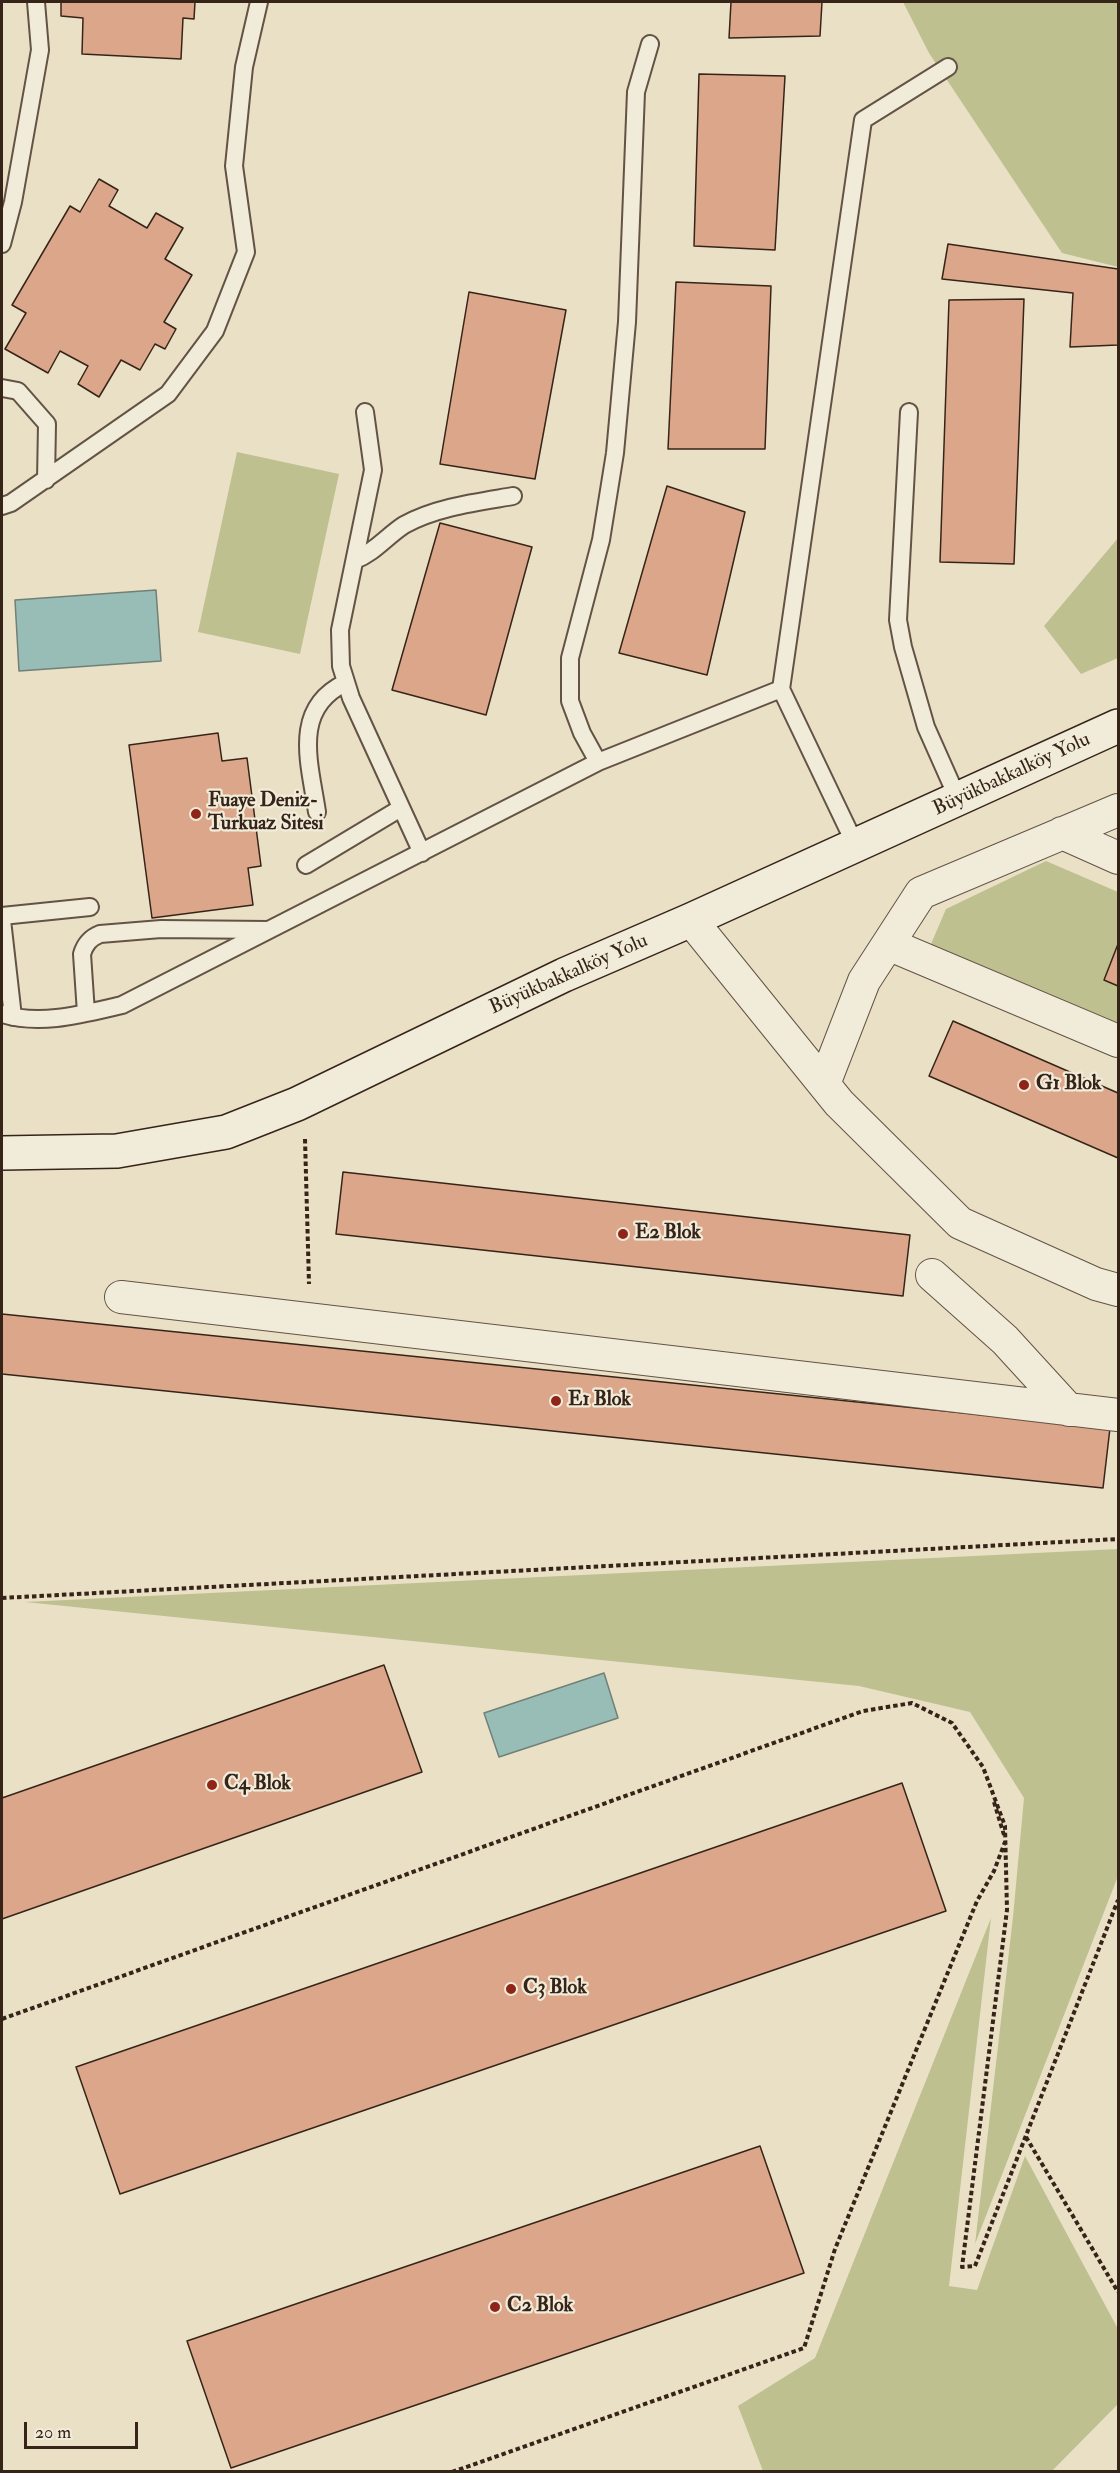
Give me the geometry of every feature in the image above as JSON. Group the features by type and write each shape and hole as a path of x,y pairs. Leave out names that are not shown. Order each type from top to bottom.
{"street":[{"name":"Büyükbakkalköy Yolu","path":"2,1153 117,1151 226,1132 303,1099 564,975 856,846 1119,726"},
{"path":"824,1084 864,981 921,893 1119,810"},
{"path":"1062,833 1119,858"},
{"path":"691,920 839,1103 960,1223 1096,1284 1119,1290"},
{"path":"888,944 1119,1041"},
{"path":"932,1275 1005,1340 1070,1410"},
{"path":"121,1297 1119,1415"}],"lane":[{"path":"2,244 13,202 40,50 36,2"},
{"path":"5,505 45,480 168,394 215,331 246,252 234,166 244,67 259,2"},
{"path":"598,762 582,733 570,701 570,658 601,540 615,453 627,322 636,92 650,44"},
{"path":"856,846 781,689 863,120 948,67"},
{"path":"2,388 18,391 46,424 45,480"},
{"path":"365,412 373,470 340,630 339,648 345,683 422,853"},
{"path":"909,412 898,620 903,647 926,727 958,799"},
{"path":"355,560 366,556 392,534 419,519 459,507 513,496"},
{"path":"317,812 307,746 308,729 313,714 324,698 333,689 345,683"},
{"path":"90,907 2,918 8,1016 62,1018 122,1005 273,930 598,762 781,689"},
{"path":"306,865 401,808"},
{"path":"86,1013 82,954 84,947 93,936 100,933 161,929 273,930"}],"path":[{"path":"303,1099 310,1319"},
{"path":"2,1598 1119,1539"},
{"path":"2,2019 863,1711 912,1703 952,1723 983,1767 1005,1840 1007,1910 962,2267 975,2266 1119,1900"},
{"path":"452,2472 804,2348 835,2249 973,1911 994,1871 1005,1840"},
{"path":"1026,2137 1119,2292"}],"green space":[{"path":"903,2 1118,2 1118,267 1062,253 929,53"},
{"path":"237,452 339,474 300,654 198,632"},
{"path":"1118,538 1118,658 1081,674 1044,626"},
{"path":"1046,861 1118,892 1118,1024 931,944 946,909"},
{"path":"1118,1549 1118,1876 975,2244 1013,1917 1024,1798 970,1712 859,1686 25,1602"},
{"path":"991,1918 949,2286 977,2290 1025,2156 1118,2329 1118,2404 1052,2471 763,2471 738,2406 815,2358"}],"water":[{"path":"156,590 161,661 19,671 15,600"},
{"path":"604,1673 618,1718 499,1757 484,1713"}],"building":[{"path":"61,2 195,2 194,19 183,18 181,59 82,54 83,18 61,16"},
{"path":"731,2 822,2 820,36 729,38"},
{"path":"699,74 785,76 775,250 694,246"},
{"path":"99,179 118,190 109,206 147,228 156,213 183,228 165,259 192,275 164,322 176,329 165,349 155,344 140,370 121,360 99,397 78,384 88,366 60,351 48,373 5,349 26,313 12,305 70,206 80,212"},
{"path":"948,244 1118,269 1118,345 1070,347 1073,293 942,279"},
{"path":"676,282 771,286 765,449 668,449"},
{"path":"469,292 566,310 535,479 440,464"},
{"path":"1024,299 1014,564 940,562 949,300"},
{"path":"667,486 745,512 707,675 619,653"},
{"path":"440,523 532,547 486,715 392,690"},
{"name":"Fuaye Deniz- Turkuaz Sitesi","path":"218,733 222,761 247,758 261,866 248,868 253,905 152,918 129,745"},
{"path":"1118,944 1118,986 1104,980"},
{"name":"G1 Blok","path":"953,1021 1118,1093 1118,1158 929,1076"},
{"name":"E2 Blok","path":"343,1172 910,1235 903,1296 336,1234"},
{"name":"E1 Blok","path":"2,1314 1110,1428 1103,1488 2,1374"},
{"name":"C4 Blok","path":"384,1665 422,1772 2,1919 2,1798"},
{"name":"C3 Blok","path":"902,1783 946,1911 120,2194 76,2067"},
{"name":"C2 Blok","path":"760,2146 804,2273 231,2468 187,2341"}],"place":[{"name":"Fuaye Deniz- Turkuaz Sitesi","path":"196,814"},
{"name":"G1 Blok","path":"1024,1085"},
{"name":"E2 Blok","path":"623,1234"},
{"name":"E1 Blok","path":"556,1401"},
{"name":"C4 Blok","path":"212,1785"},
{"name":"C3 Blok","path":"511,1989"},
{"name":"C2 Blok","path":"495,2307"}]}
